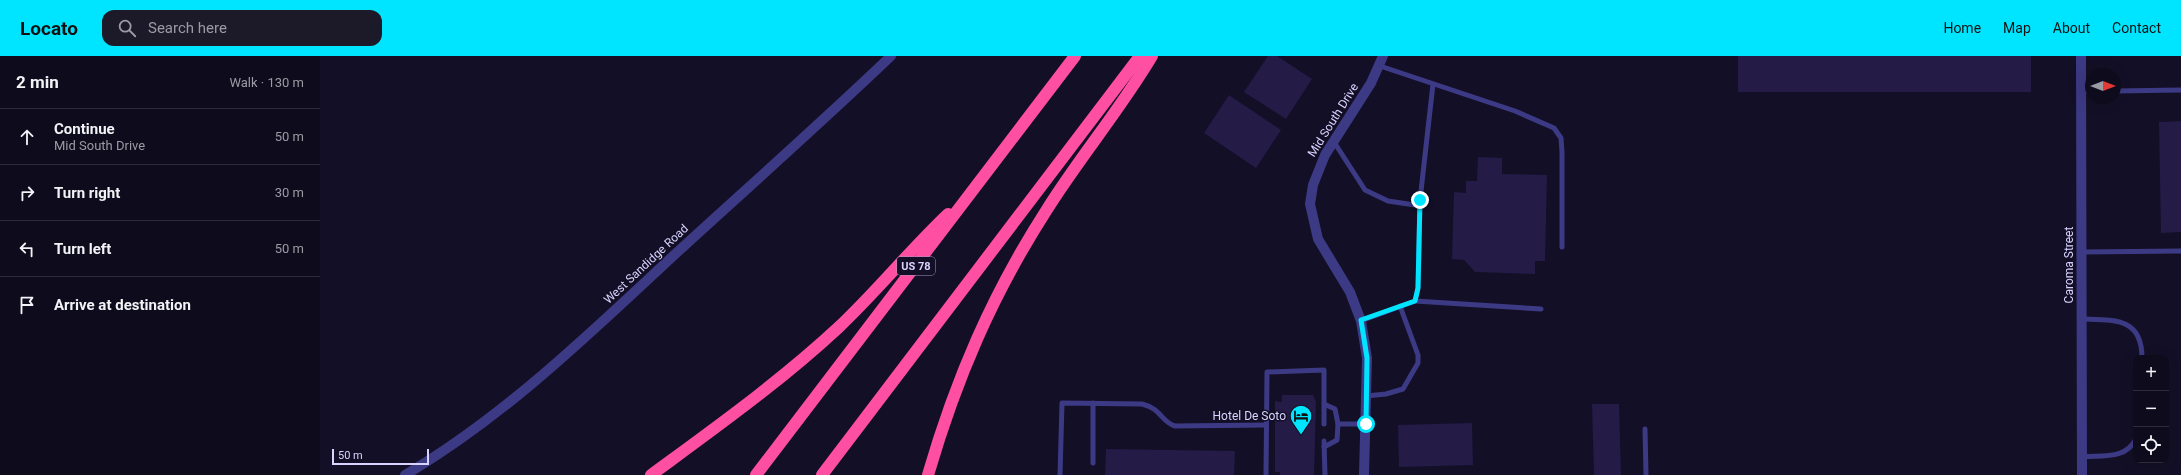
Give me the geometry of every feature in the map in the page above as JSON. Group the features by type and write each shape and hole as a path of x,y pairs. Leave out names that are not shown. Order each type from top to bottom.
{"highway":[{"name":"US 78","path":"756,475 1075,56"},
{"path":"822,475 1140,56"},
{"path":"928,475 960,376 992,304 1009,272 1046,210 1152,56"},
{"path":"651,475 786,373 812,351 882,284 932,228 974,190"}],"street":[{"name":"West Sandidge Road","path":"405,475 489,420 513,401 582,340 891,56"},
{"name":"Mid South Drive","path":"1364,475 1366,353 1361,320 1350,292 1318,239 1311,213 1313,185 1325,155 1371,83 1380,66 1383,56"},
{"name":"Caroma Street","path":"2081,56 2085,84"},
{"name":"Caroma Street","path":"2082,475 2082,252 2086,104"}],"lane":[{"path":"1380,66 1515,111 1554,128 1561,138 1562,152 1562,247"},
{"path":"1415,301 1418,288 1420,200 1433,84"},
{"path":"2121,91 2181,90"},
{"path":"1333,142 1365,190 1388,201 1415,205 1420,200"},
{"path":"2082,252 2181,251"},
{"path":"1361,320 1415,301 1541,309"},
{"path":"1366,396 1386,394 1403,389 1418,363 1418,355 1400,306"},
{"path":"2082,319 2118,320 2133,328 2142,343 2142,355"},
{"path":"1266,475 1267,372 1324,370 1324,424"},
{"path":"1060,475 1062,403 1142,404 1152,406 1167,422 1175,426 1266,425"},
{"path":"1093,403 1093,464"},
{"path":"1324,404 1335,409 1338,424 1337,440 1324,448"},
{"path":"1338,424 1366,424"},
{"path":"1645,429 1646,475"},
{"path":"1324,441 1325,475"},
{"path":"2082,457 2121,454 2133,444"}],"building":[{"path":"1268,56 1277,56 1312,79 1286,119 1244,92"},
{"path":"1738,56 2031,56 2031,92 1738,92"},
{"path":"1229,95 1281,130 1256,168 1204,133"},
{"path":"2181,121 2181,232 2161,233 2159,122"},
{"path":"1478,157 1502,158 1502,174 1547,175 1545,261 1535,261 1535,274 1475,272 1464,260 1452,259 1454,192 1466,193 1466,181 1477,181"},
{"path":"1282,395 1313,395 1316,402 1314,475 1280,475 1280,472 1275,472 1275,401 1282,402"},
{"path":"1592,404 1619,404 1621,475 1594,475"},
{"path":"1472,423 1473,465 1399,467 1398,425"},
{"path":"1106,449 1235,451 1234,475 1105,475"}],"place":[{"name":"Hotel De Soto","path":"1301,436"}],"route":[{"path":"1366,424 1367,358 1366,342 1361,320 1415,301 1418,288 1420,200"}]}
